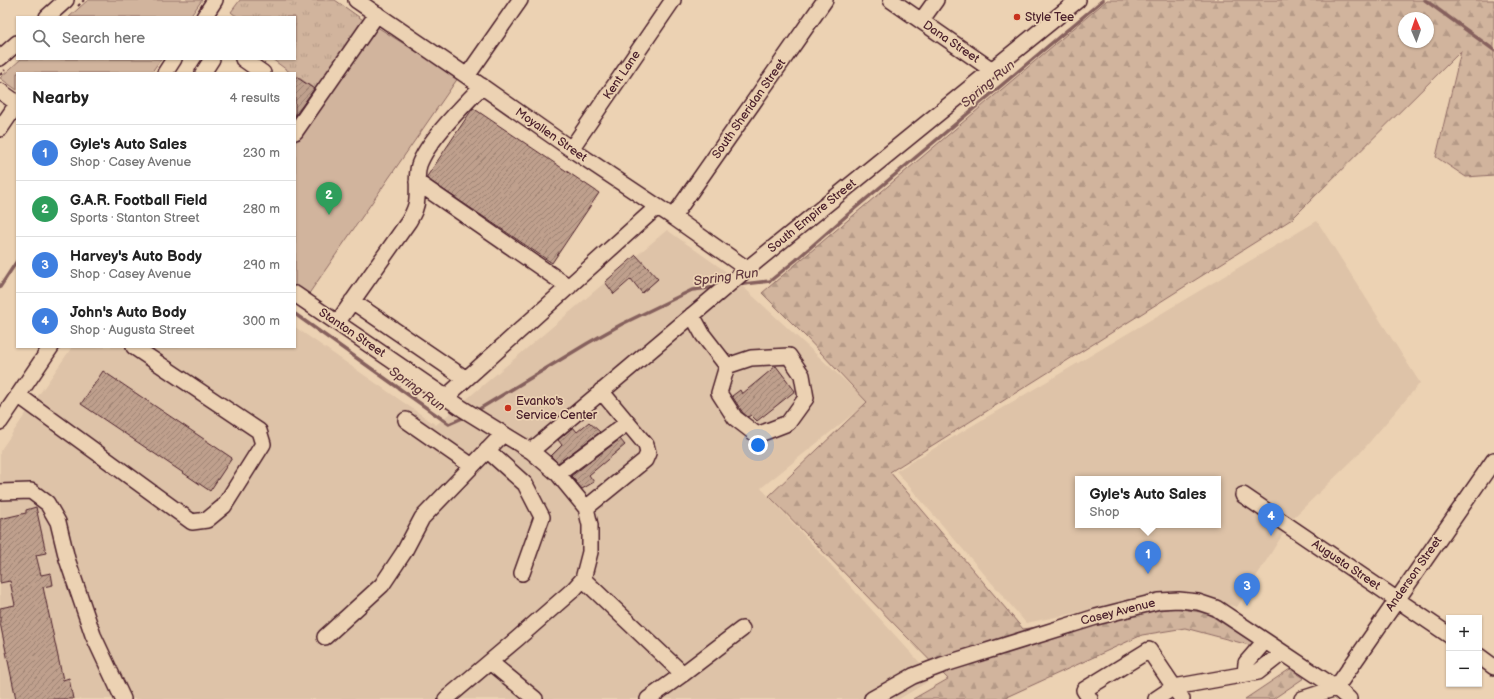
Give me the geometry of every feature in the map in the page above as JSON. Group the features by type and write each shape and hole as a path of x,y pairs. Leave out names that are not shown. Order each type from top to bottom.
{"street":[{"path":"48,16 66,0"},
{"path":"205,16 215,0"},
{"path":"467,76 520,0"},
{"name":"Kent Lane","path":"571,149 673,0"},
{"name":"South Sheridan Street","path":"673,217 825,0"},
{"name":"Dana Street","path":"891,0 992,70"},
{"path":"921,22 936,0"},
{"name":"South Empire Street","path":"531,451 705,304 1078,0"},
{"name":"Moyallen Street","path":"361,2 571,149 673,217 747,270"},
{"path":"296,131 377,14"},
{"path":"0,58 16,44"},
{"path":"166,72 173,60"},
{"path":"203,72 211,60"},
{"path":"244,65 261,72"},
{"path":"337,323 415,211 418,199 417,182 419,165 427,147 482,86"},
{"path":"0,91 16,102"},
{"path":"0,129 16,105"},
{"path":"417,182 569,287"},
{"path":"446,397 658,207"},
{"name":"Stanton Street","path":"296,295 463,409 531,451 558,474 586,508"},
{"path":"352,301 466,379"},
{"path":"692,315 703,334 727,366"},
{"path":"0,422 50,348"},
{"path":"18,395 192,522 207,520 224,506 263,444 259,431 135,348"},
{"path":"789,356 802,375 806,398 788,423 757,435 734,418 718,393 727,366 751,358 789,356"},
{"path":"446,699 574,590 583,579 590,552 590,525 586,508 645,460 648,453 646,445 601,391"},
{"path":"406,420 472,466"},
{"path":"558,474 627,423"},
{"path":"325,637 382,585 404,552 422,518 503,434"},
{"path":"487,450 525,484 542,517 522,573"},
{"name":"Anderson Street","path":"1336,688 1396,599 1494,460"},
{"path":"0,492 31,492 47,503 58,522 67,559 93,635 123,699"},
{"name":"Augusta Street","path":"1243,495 1446,633"},
{"path":"583,579 683,674"},
{"name":"Casey Avenue","path":"872,699 913,676 942,665 1096,617 1159,601 1185,601 1198,602 1216,608 1336,688 1349,699"},
{"path":"648,699 742,629"},
{"path":"1245,674 1246,663 1265,641"},
{"path":"1090,699 1084,690 1149,650 1178,693"},
{"path":"1156,699 1245,674 1258,672 1282,653"},
{"path":"1482,658 1494,667"},
{"path":"490,662 535,699"},
{"path":"1302,699 1336,688"}],"shaded area":[{"path":"1317,221 1420,383 1361,452 1293,518 1237,607 1180,592 1026,623 896,471"},
{"path":"667,230 728,273 868,402 761,488 933,677 899,699 0,699 0,451 71,348 296,348 296,328 436,425"}],"green space":[{"path":"88,0 202,0 191,16 70,16"},
{"path":"240,0 335,0 373,27 326,97 296,76 296,72 290,72 273,60 296,60 296,16 236,16 231,12"},
{"path":"1107,0 1494,0 1494,175 1466,177 1436,157 1461,51 1292,219 890,472 1023,629 1175,608 1207,613 1253,643 1249,645 1185,628 1142,635 1002,699 913,699 948,679 769,496 867,402 762,293"},
{"path":"374,25 458,78 308,295 296,288 296,142"},
{"path":"20,60 160,60 152,72 16,72 16,89 0,78"},
{"path":"1290,669 1304,678 1273,699 1245,699"}],"building":[{"path":"296,77 314,89 296,115"},
{"path":"473,108 599,193 552,263 426,178"},
{"path":"636,255 658,279 642,293 631,279 614,294 605,282"},
{"path":"776,366 795,391 757,421 751,415 748,417 743,413 732,396 740,390 742,394"},
{"path":"103,371 232,458 210,491 81,404"},
{"path":"589,422 600,432 558,463 551,456 562,445 558,440 573,427 577,432"},
{"path":"620,439 625,445 589,475 594,482 582,489 571,476"},
{"path":"36,507 46,553 36,555 41,575 51,573 53,585 43,587 63,680 69,678 73,699 16,699 0,623 0,608 15,605 10,581 0,583 0,519 26,513 26,510"}],"waterway":[{"name":"Spring Run","path":"735,285 770,281 1103,0"},
{"name":"Spring Run","path":"1425,0 1494,50"},
{"name":"Spring Run","path":"0,287 16,263"},
{"name":"Spring Run","path":"476,411 622,324 692,290 717,287"},
{"name":"Spring Run","path":"296,315 449,424 467,416"}],"place":[{"name":"Style Tee","path":"1017,17"},
{"name":"G.A.R. Football Field","path":"329,215"},
{"name":"Evanko's Service Center","path":"508,408"},
{"name":"John's Auto Body","path":"1271,536"},
{"name":"Gyle's Auto Sales","path":"1148,574"},
{"name":"Harvey's Auto Body","path":"1247,606"}]}
